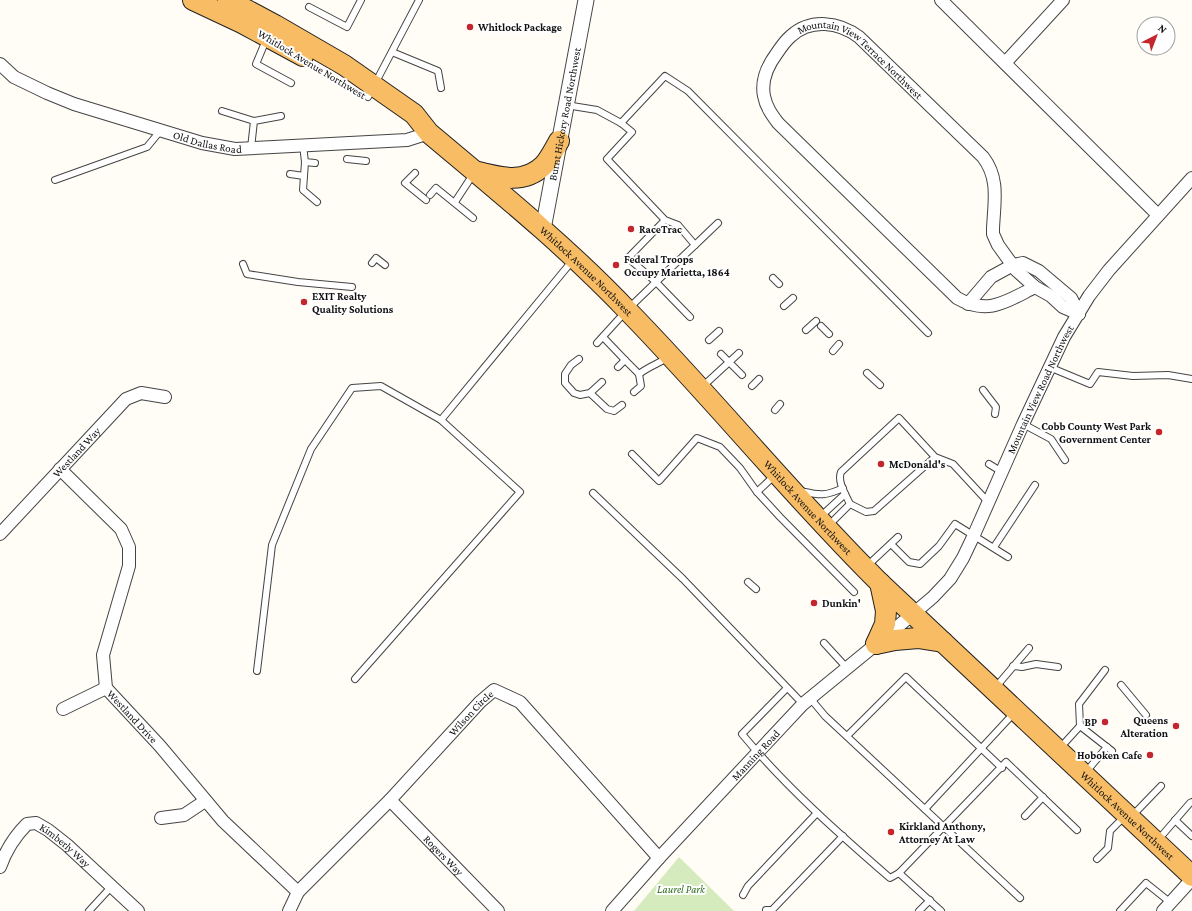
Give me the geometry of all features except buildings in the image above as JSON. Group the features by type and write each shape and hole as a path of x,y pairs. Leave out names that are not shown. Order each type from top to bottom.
{"highway":[{"name":"Whitlock Avenue Northwest","path":"193,0 242,23 271,31 344,65 371,92 414,114 429,133 543,229 574,258 627,310 865,568 1192,876"},
{"name":"Whitlock Avenue Northwest","path":"228,0 271,31"},
{"path":"474,171 496,177 513,179 531,174 544,165 559,141"},
{"path":"876,644 884,624 886,611 880,583"},
{"path":"876,644 895,640 918,638 942,642"}],"street":[{"name":"Burnt Hickory Road Northwest","path":"543,229 586,0"},
{"path":"942,0 1158,215"},
{"path":"1005,63 1063,0"},
{"name":"Mountain View Terrace Northwest","path":"1035,287 996,306 980,307 968,304 957,298 949,292 778,123 772,116 765,102 763,94 764,78 775,55 792,35 815,24 834,25 851,31 983,157 991,170 995,186 993,234 998,245 1016,270 1035,287 1051,296 1063,307 1079,314"},
{"name":"Old Dallas Road","path":"0,64 14,77 47,94 74,104 202,143 235,149 407,140 429,133"},
{"name":"Mountain View Road Northwest","path":"913,614 933,597 950,579 963,558 1049,366 1064,337 1113,264 1192,178"},
{"path":"968,304 991,277 1013,265 1023,263 1039,271 1071,298 1079,314"},
{"name":"Westland Way","path":"0,534 126,399 141,393 165,397"},
{"name":"Westland Drive","path":"60,469 121,529 129,547 129,566 103,655 106,688 160,746 223,821 298,892"},
{"name":"Manning Road","path":"612,911 659,858 806,701 913,614"},
{"path":"62,709 106,688"},
{"name":"Wilson Circle","path":"289,911 298,892 390,800 480,702 494,690 520,702 659,858"},
{"name":"Rogers Way","path":"390,800 498,911"},
{"path":"161,818 184,815 205,801"},
{"name":"Kimberly Way","path":"0,867 6,850 17,834 27,824 36,823 48,830 67,845 138,911"},
{"path":"1167,907 1192,879"}],"lane":[{"path":"309,7 347,27 361,0"},
{"path":"371,92 419,0"},
{"path":"271,31 256,64 291,83"},
{"path":"392,52 438,71 441,88"},
{"path":"621,123 665,76 688,91 928,333"},
{"path":"566,105 597,110 621,123 632,132 607,159 665,220 678,225 694,245"},
{"path":"222,111 254,121 281,116"},
{"path":"251,148 254,121"},
{"path":"55,180 148,147 161,130"},
{"path":"303,145 305,162 303,190 317,202"},
{"path":"347,159 366,161"},
{"path":"305,162 315,163"},
{"path":"455,202 474,171"},
{"path":"415,172 405,183 426,200"},
{"path":"290,174 304,176"},
{"path":"430,195 436,188 473,218"},
{"path":"665,220 657,233 628,258 656,282 690,318"},
{"path":"597,343 627,310 656,282 667,268 718,223"},
{"path":"372,263 376,258 385,265"},
{"path":"442,420 574,258"},
{"path":"243,264 247,274 298,282 352,287"},
{"path":"773,278 779,284"},
{"path":"784,306 792,298"},
{"path":"806,330 819,324 829,334"},
{"path":"709,340 719,331"},
{"path":"603,337 639,374 641,386 634,392"},
{"path":"833,351 840,344"},
{"path":"700,390 739,353"},
{"path":"721,354 742,375"},
{"path":"639,374 670,356"},
{"path":"579,359 571,365 565,374 566,383 574,393 580,395 590,393 602,382"},
{"path":"618,366 625,360"},
{"path":"1049,366 1090,384 1098,372 1133,376 1168,375 1192,378"},
{"path":"867,373 880,385"},
{"path":"752,386 759,379"},
{"path":"257,671 272,545 311,449 352,388 381,386 442,420 520,492 355,679"},
{"path":"983,390 996,407 995,414"},
{"path":"590,393 607,409 614,411 622,405"},
{"path":"775,410 780,404"},
{"path":"935,456 871,512 863,511 850,504 839,475 899,418 935,456 953,464 988,503"},
{"path":"1023,424 1051,439 1065,460"},
{"path":"632,454 659,481 697,438 720,447 740,468 757,492 854,592"},
{"path":"989,464 1002,472"},
{"path":"757,492 777,474"},
{"path":"994,547 1035,486"},
{"path":"792,490 821,495 844,491"},
{"path":"823,523 844,491"},
{"path":"593,493 683,579 787,688 826,716 1020,898"},
{"path":"823,523 850,504"},
{"path":"891,544 909,562 920,564 939,546 955,524 973,537 994,547 1008,557"},
{"path":"865,568 898,536"},
{"path":"748,582 756,589"},
{"path":"824,643 846,667"},
{"path":"994,689 1029,648"},
{"path":"1013,666 1022,667 1036,664 1058,667"},
{"path":"1058,750 1080,726 1079,704 1105,670"},
{"path":"847,736 906,677 1002,768"},
{"path":"1121,685 1146,715"},
{"path":"787,688 742,734 757,752 818,813 890,878 899,873 1002,768 1006,762 1077,830"},
{"path":"924,809 1016,710"},
{"path":"1080,726 1110,749 1084,775"},
{"path":"1097,859 1108,848 1110,831 1161,786"},
{"path":"1025,816 1043,797"},
{"path":"1156,842 1192,802"},
{"path":"743,895 748,886 818,813"},
{"path":"1175,820 1192,836"},
{"path":"766,910 772,910 843,836"},
{"path":"899,873 941,911"},
{"path":"1120,911 1146,883 1167,907"},
{"path":"89,911 112,886"},
{"path":"919,911 930,900"}],"green space":[{"name":"Laurel Park","path":"679,857 734,911 634,911"}],"place":[{"name":"Whitlock Package","path":"470,27"},
{"name":"RaceTrac","path":"631,229"},
{"name":"Federal Troops Occupy Marietta, 1864","path":"616,265"},
{"name":"EXIT Realty Quality Solutions","path":"304,302"},
{"name":"Cobb County West Park Government Center","path":"1159,432"},
{"name":"McDonald's","path":"881,464"},
{"name":"Dunkin'","path":"814,603"},
{"name":"BP","path":"1105,722"},
{"name":"Queens Alteration","path":"1176,726"},
{"name":"Hoboken Cafe","path":"1150,755"},
{"name":"Kirkland Anthony, Attorney At Law","path":"891,832"}]}
